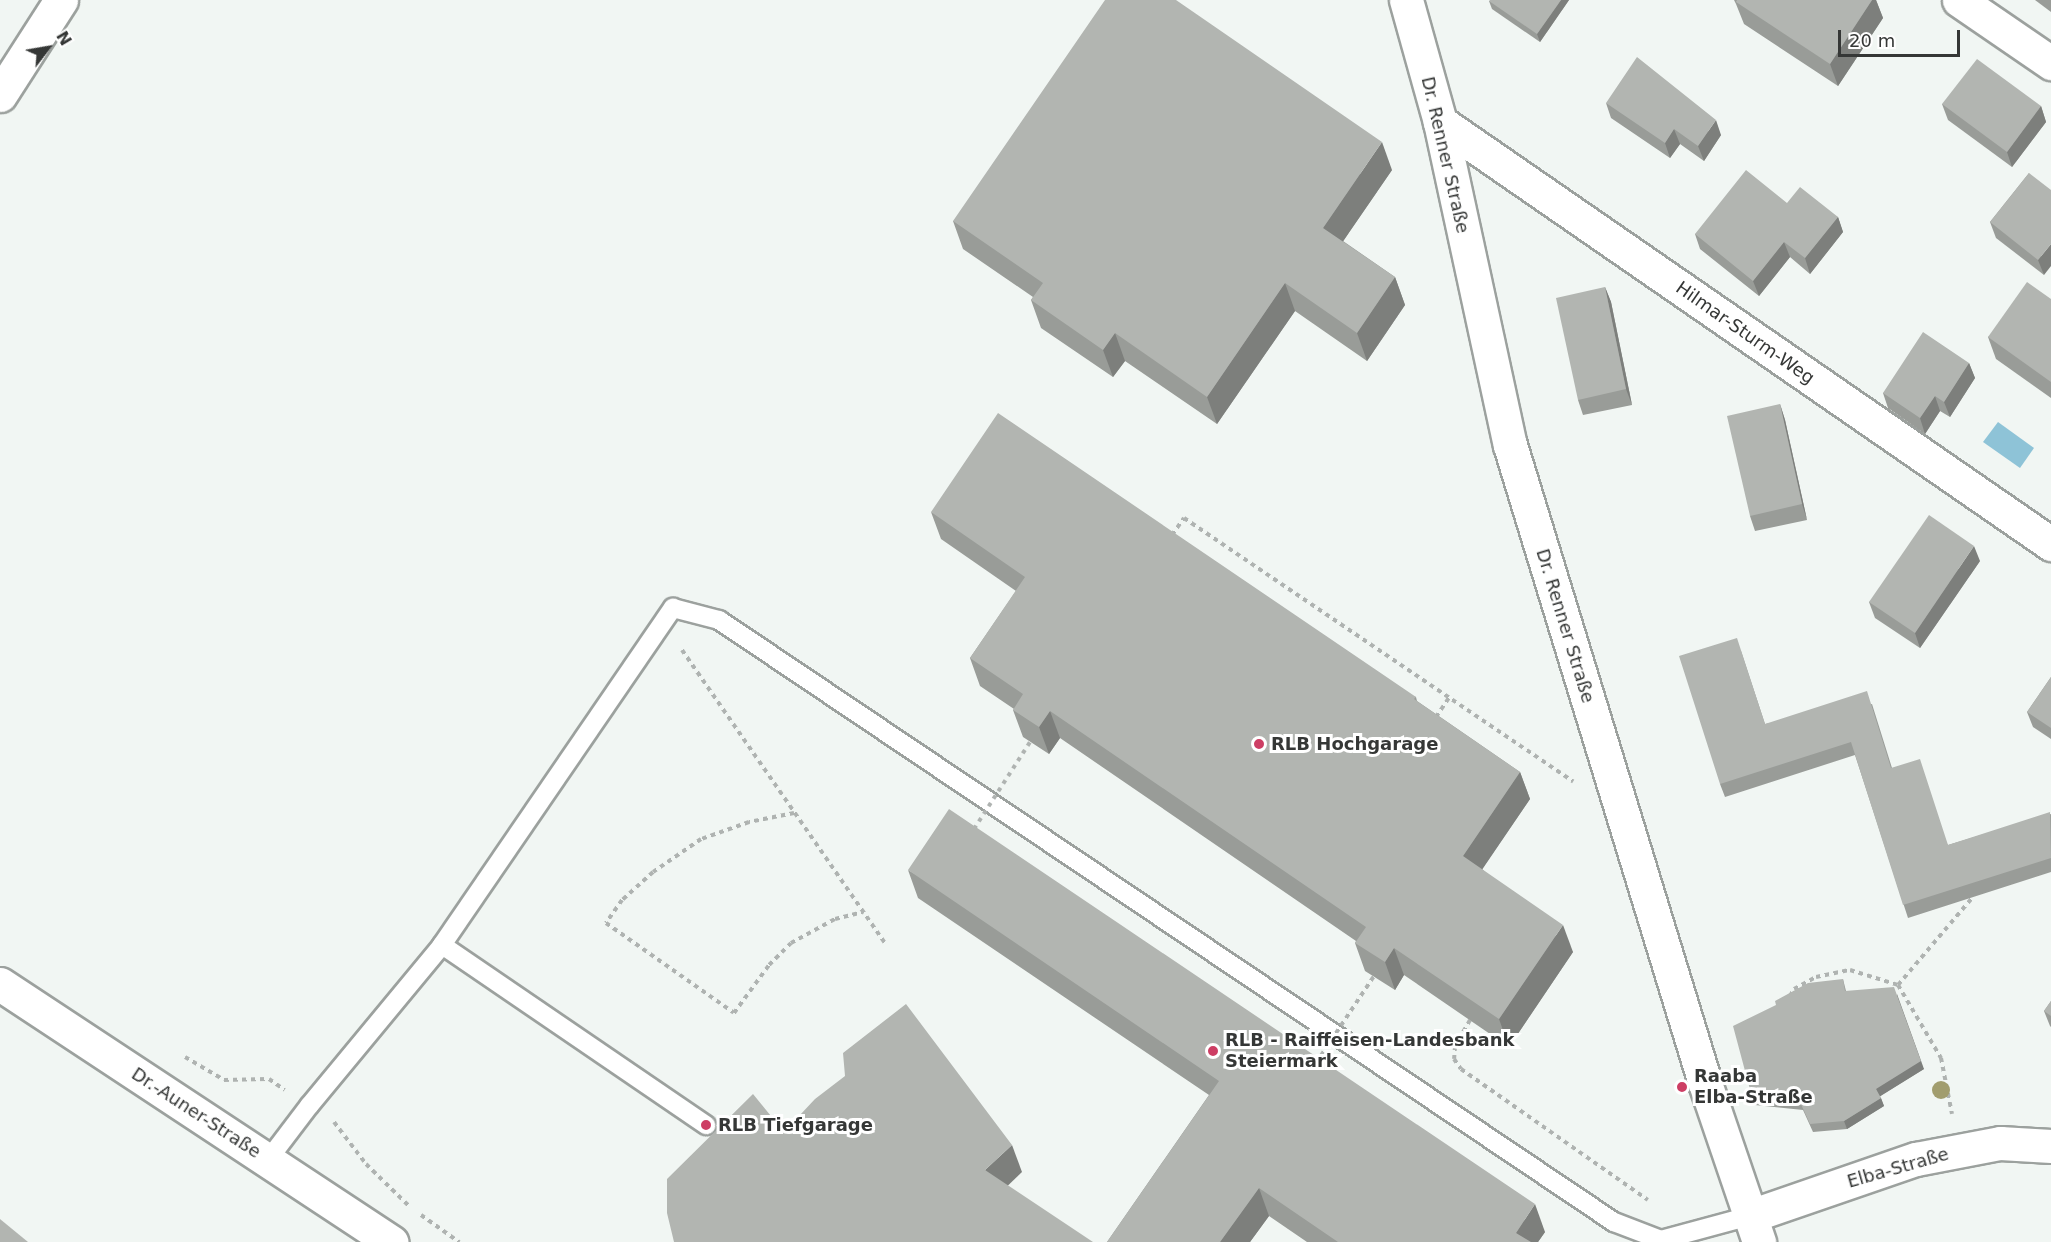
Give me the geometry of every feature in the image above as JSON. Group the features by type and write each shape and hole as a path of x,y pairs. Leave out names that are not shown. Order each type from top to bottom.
{"street":[{"path":"0,95 61,0"},
{"name":"Dr. Renner Straße","path":"1406,0 1440,122 1510,445 1705,1083 1754,1229"},
{"path":"1959,0 2051,63"},
{"name":"Hilmar-Sturm-Weg","path":"1440,122 2051,544"},
{"name":"Dr.-Auner-Straße","path":"0,984 392,1242"},
{"name":"Elba-Straße","path":"1754,1229 1916,1159 2000,1143 2051,1146"}],"lane":[{"path":"268,1160 309,1106 442,945 673,608 719,620 1614,1221 1661,1240 1692,1231 1754,1229"},
{"path":"442,945 706,1125"}],"path":[{"path":"1170,538 1184,518 1621,813"},
{"path":"662,623 886,945"},
{"path":"1432,723 1449,698"},
{"path":"972,832 1030,742"},
{"path":"794,813 749,822 701,839 653,872 622,900 606,923 734,1013 769,965 791,943 835,919 863,912"},
{"path":"1898,984 1973,897"},
{"path":"1790,1002 1794,989 1801,985 1816,977 1850,970 1898,984 1941,1058 1954,1119"},
{"path":"1310,1071 1374,976"},
{"path":"1470,1020 1455,1046 1454,1059 1461,1069 1692,1231"},
{"path":"178,1053 224,1080 269,1079 289,1093"},
{"path":"333,1121 340,1127 366,1164 414,1211 459,1242"}],"water":[{"path":"1998,422 2034,448 2020,468 1983,442"}],"building":[{"path":"1105,0 1176,0 1382,142 1323,228 1395,277 1357,333 1285,283 1207,397 1115,333 1103,350 1031,300 1043,283 953,221"},
{"path":"1490,0 1561,0 1537,34"},
{"path":"1737,0 1872,0 1830,64 1736,2"},
{"path":"1637,57 1716,120 1698,146 1674,129 1665,143 1606,103"},
{"path":"1977,59 2041,106 2007,152 1942,104"},
{"path":"1746,170 1787,203 1800,187 1838,217 1805,258 1784,242 1753,281 1695,234"},
{"path":"2029,173 2051,190 2051,244 2038,260 1990,222"},
{"path":"2027,282 2051,299 2051,382 1988,337"},
{"path":"1605,287 1626,389 1578,400 1556,298"},
{"path":"1923,332 1969,363 1944,402 1935,396 1920,418 1883,393"},
{"path":"1780,404 1802,504 1750,516 1727,416"},
{"name":"RLB Hochgarage","path":"998,413 1416,697 1414,699 1520,772 1463,856 1563,925 1499,1019 1394,948 1385,962 1355,943 1366,927 1050,711 1039,727 1013,710 1023,694 970,658 1025,577 931,512"},
{"path":"1929,515 1974,546 1915,633 1869,602"},
{"path":"1737,638 1765,724 1867,691 1891,768 1920,759 1948,845 2050,812 2051,858 1903,905 1851,742 1720,784 1679,656"},
{"path":"2051,677 2051,728 2027,712"},
{"name":"RLB - Raiffeisen-Landesbank Steiermark","path":"949,809 1535,1204 1516,1233 1531,1242 1338,1242 1259,1188 1220,1242 1107,1242 1219,1081 908,870"},
{"path":"1843,979 1845,991 1894,987 1921,1061 1876,1089 1881,1098 1844,1121 1810,1124 1800,1102 1752,1097 1733,1026 1776,1005 1775,1001 1808,983"},
{"path":"2051,1001 2051,1016 2044,1011"},
{"path":"906,1004 1012,1145 985,1170 1093,1242 674,1242 667,1213 667,1179 753,1094 784,1132 815,1099 845,1076 843,1053"},
{"path":"0,1219 28,1242 0,1242"}],"place":[{"name":"RLB Hochgarage","path":"1259,744"},
{"name":"RLB - Raiffeisen-Landesbank Steiermark","path":"1213,1051"},
{"name":"Raaba Elba-Straße","path":"1682,1087"},
{"name":"RLB Tiefgarage","path":"706,1125"}]}
